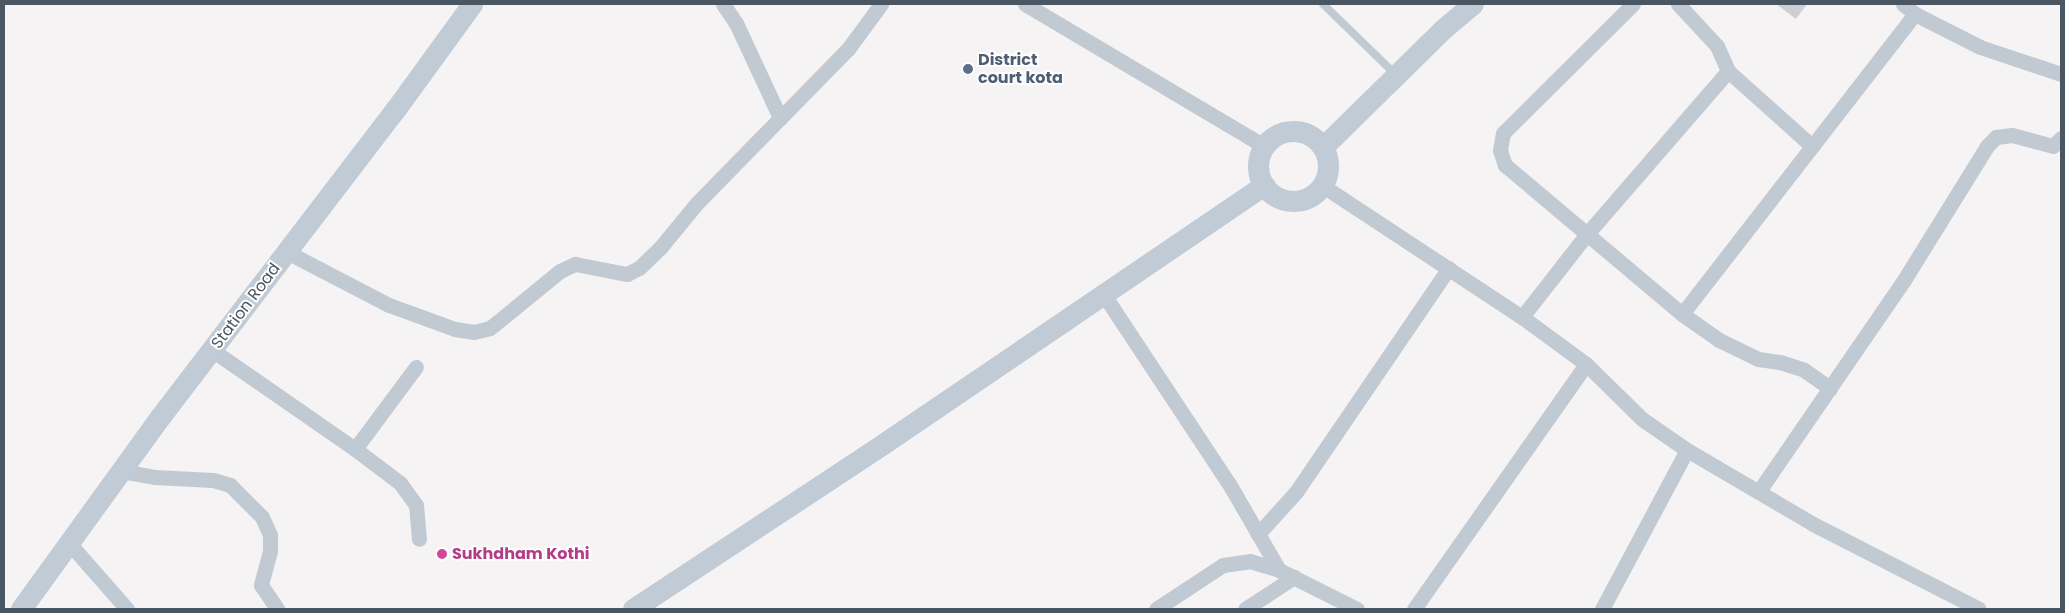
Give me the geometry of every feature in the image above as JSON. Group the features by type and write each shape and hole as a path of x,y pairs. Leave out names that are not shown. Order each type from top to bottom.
{"street":[{"name":"Station Road","path":"21,609 121,471 472,4"},
{"path":"724,4 736,23 780,118"},
{"path":"287,252 423,319 474,332 490,328 560,271 576,264 627,274 639,268 848,48 881,4"},
{"path":"1024,4 1264,146"},
{"path":"1323,147 1395,74 1473,4"},
{"path":"1633,4 1503,133 1500,150 1505,166 1682,314 1734,348 1758,359 1780,362 1804,370 1830,388"},
{"path":"1678,4 1717,46 1728,71 1812,146"},
{"path":"1903,4 1915,14 1980,47 2061,74"},
{"path":"1682,314 1915,14"},
{"path":"1522,317 1586,235 1728,71"},
{"path":"1294,131 1314,137 1323,147 1328,160 1328,173 1323,186 1313,196 1293,201 1274,195 1264,185 1259,172 1259,159 1264,146 1274,136 1294,131"},
{"path":"1759,491 1904,280 1987,146 1996,137 2012,135 2053,146 2061,138"},
{"path":"633,609 1104,295 1264,185"},
{"path":"1323,186 1522,317 1586,364 1642,419 1688,450 1813,524 1979,609"},
{"path":"1258,534 1296,492 1449,268"},
{"path":"1104,295 1228,482 1278,570"},
{"path":"212,350 356,448 411,495 416,505 418,539"},
{"path":"1414,609 1586,364"},
{"path":"356,448 416,367"},
{"path":"1602,609 1688,450"},
{"path":"121,471 154,477 213,480 230,485 262,517 270,535 270,551 261,585 277,609"},
{"path":"69,543 127,609"},
{"path":"1156,609 1223,565 1250,561 1294,577 1357,609"},
{"path":"1245,609 1294,577"}],"lane":[{"path":"1326,5 1395,74"}],"building":[{"path":"1776,4 1807,4 1796,19"}],"place":[{"name":"District court kota","path":"968,69"},
{"name":"Sukhdham Kothi","path":"442,554"}]}
